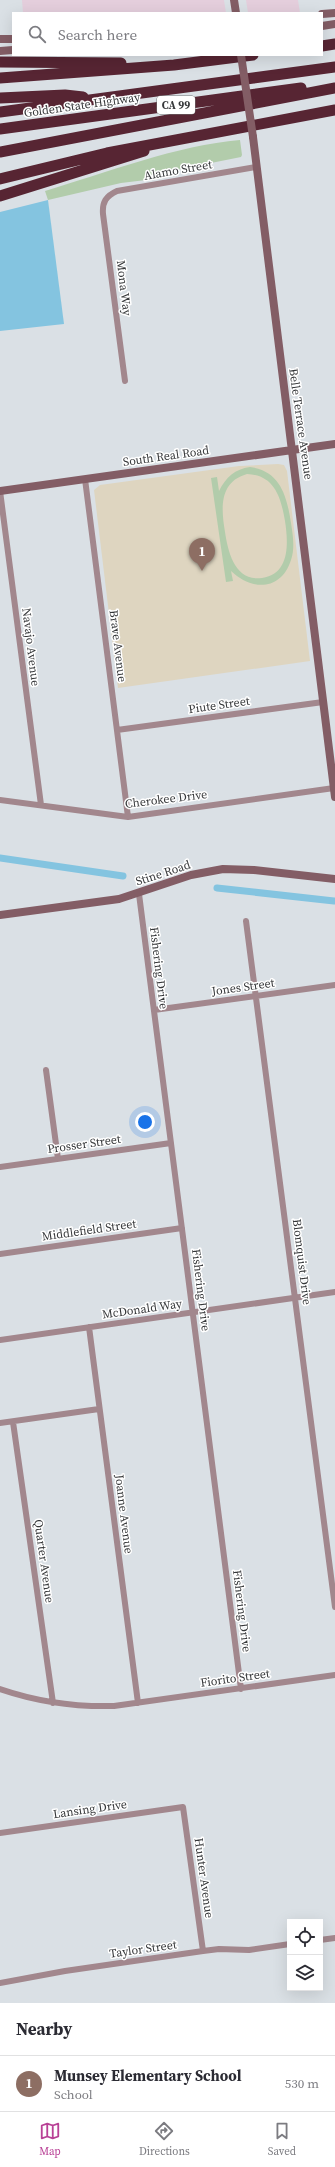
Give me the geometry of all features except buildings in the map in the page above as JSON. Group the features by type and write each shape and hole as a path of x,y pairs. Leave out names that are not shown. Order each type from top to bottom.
{"highway":[{"path":"323,46 335,44"},
{"path":"0,78 174,65 245,56"},
{"path":"0,62 82,62 174,65"},
{"name":"Golden State Highway","path":"0,112 106,99 335,67"},
{"name":"Golden State Highway","path":"0,129 335,84"},
{"path":"0,154 335,88"},
{"path":"0,98 65,95 106,99"},
{"path":"0,179 107,152 179,140 335,110"},
{"path":"0,196 179,140"}],"street":[{"path":"234,0 236,12"},
{"path":"323,14 335,13"},
{"path":"323,26 335,24"},
{"path":"0,39 12,39"},
{"path":"0,51 12,50"},
{"name":"Belle Terrace Avenue","path":"241,56 293,450 335,798"},
{"name":"Alamo Street","path":"105,198 117,191 256,167"},
{"name":"Mona Way","path":"105,198 102,205 125,381"},
{"name":"South Real Road","path":"0,491 335,444"},
{"name":"Brave Avenue","path":"85,479 128,817"},
{"name":"Navajo Avenue","path":"0,491 41,805"},
{"name":"Piute Street","path":"118,730 323,702"},
{"name":"Cherokee Drive","path":"0,800 128,817 334,788"},
{"name":"Stine Road","path":"0,915 119,899 139,894 191,875 224,869 254,870 335,879"},
{"name":"Fishering Drive","path":"139,894 241,1688"},
{"name":"Blomquist Drive","path":"246,921 335,1607"},
{"name":"Jones Street","path":"154,1010 335,985"},
{"path":"46,1070 58,1159"},
{"name":"Prosser Street","path":"0,1167 171,1143"},
{"name":"Middlefield Street","path":"0,1254 182,1228"},
{"name":"McDonald Way","path":"0,1340 335,1292"},
{"name":"Joanne Avenue","path":"89,1327 138,1703"},
{"path":"0,1424 100,1409"},
{"name":"Quarter Avenue","path":"13,1422 53,1703"},
{"name":"Fiorito Street","path":"0,1689 53,1703 92,1707 138,1703 335,1675"},
{"name":"Lansing Drive","path":"0,1833 183,1807"},
{"name":"Hunter Avenue","path":"183,1807 203,1951"},
{"path":"323,1940 335,1939"},
{"name":"Taylor Street","path":"0,1983 65,1971 203,1951 249,1950 287,1944"}],"shaded area":[{"path":"22,0 224,0 226,12 23,12"},
{"path":"246,0 298,0 300,12 248,12"},
{"path":"284,465 287,471 310,661 118,688 94,490 100,485 239,466"}],"green space":[{"path":"240,140 241,157 146,176 146,180 121,183 48,200 45,191 167,154 216,143"},
{"path":"250,467 260,469 276,480 281,487 289,513 293,542 291,560 280,578 265,585 248,582 239,578 231,571 233,581 226,582 211,478 217,477 219,491 232,474","holes":["247,474 257,475 270,483 279,496 285,521 287,538 286,556 283,563 278,570 271,575 262,578 253,578 245,575 234,564 228,548 223,514 224,497 231,483"]}],"water":[{"path":"48,200 64,324 0,331 0,212"}],"waterway":[{"path":"0,858 123,876"},
{"path":"217,888 334,901"}],"place":[{"name":"Munsey Elementary School","path":"202,571"}]}
